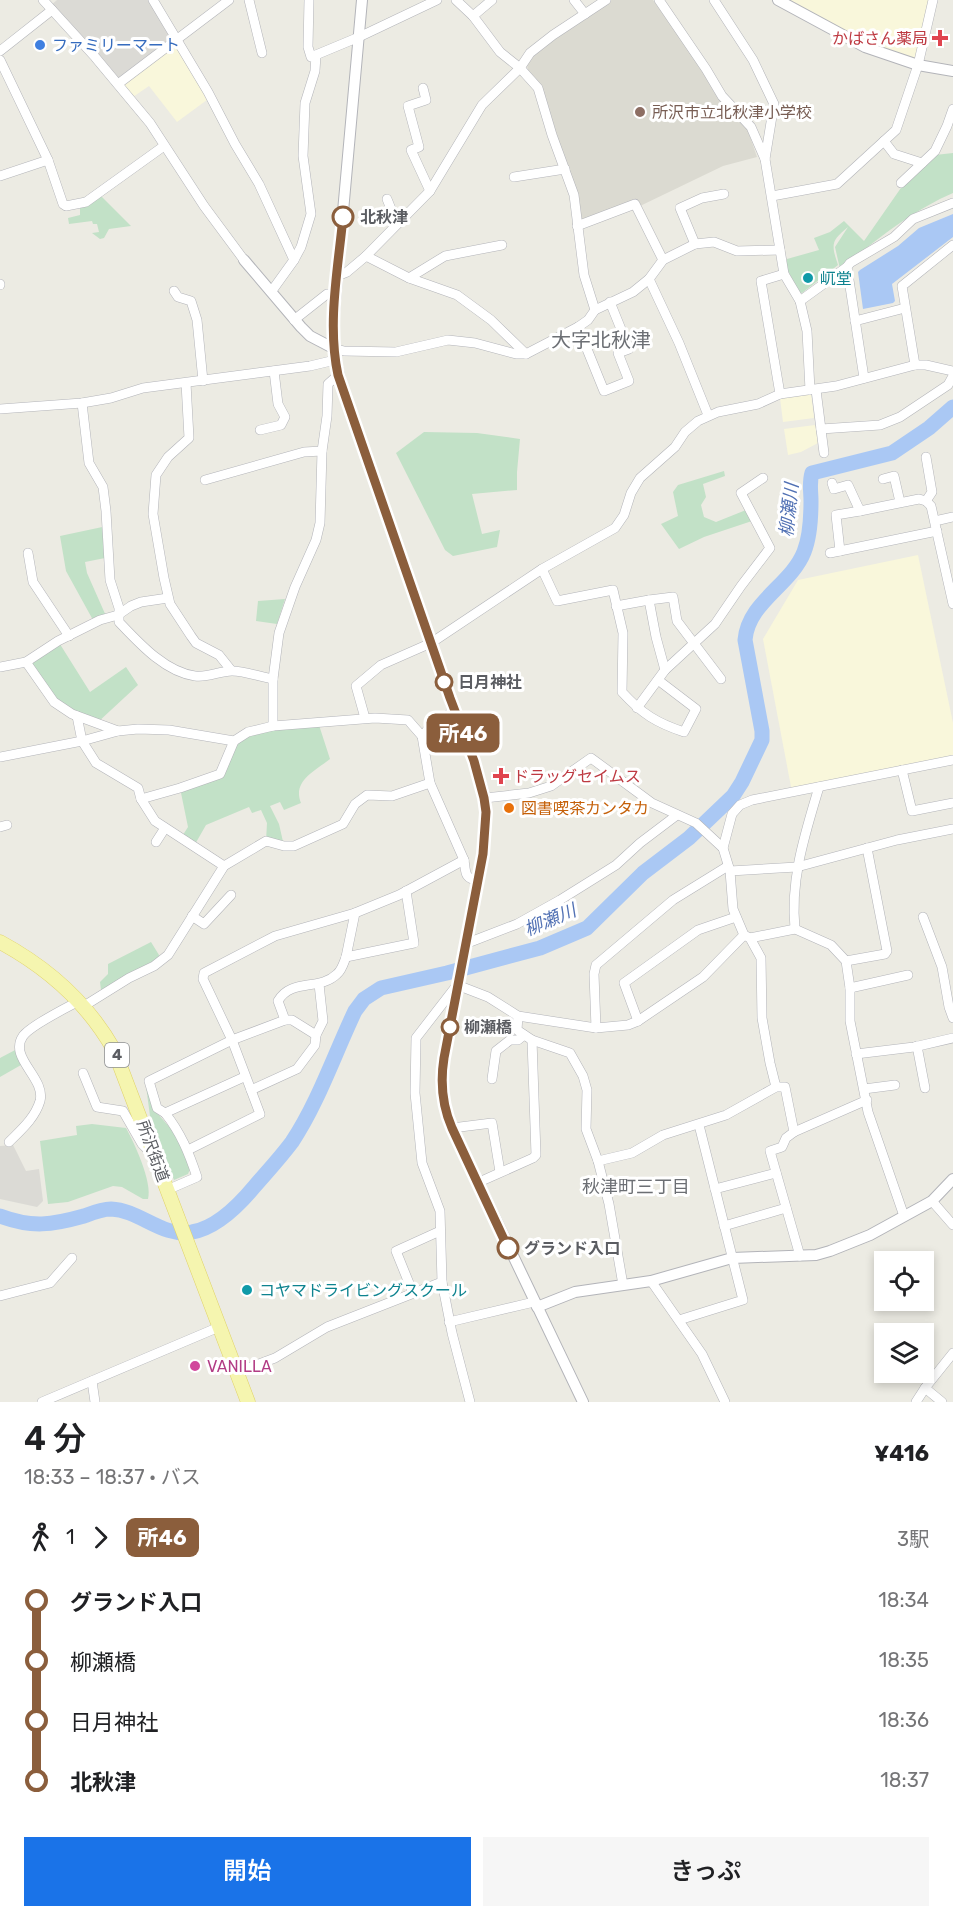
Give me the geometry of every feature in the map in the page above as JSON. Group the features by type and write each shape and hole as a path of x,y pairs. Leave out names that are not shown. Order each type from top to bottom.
{"main road":[{"name":"所沢街道","path":"0,942 49,973 100,1024 114,1050 248,1402"}],"street":[{"path":"43,0 150,123 204,206 244,260 310,336 333,348 344,351 396,352 448,340 475,343 516,354 526,354 578,327 596,310 633,292 649,279 663,260 695,244 714,242 737,251 780,250"},
{"path":"153,0 203,83 259,184 294,260"},
{"path":"118,84 229,0"},
{"path":"249,0 262,54"},
{"path":"309,0 308,47 311,57 437,0"},
{"path":"362,0 337,276 333,348 338,375 454,711 474,761 484,798 485,837 442,1073 443,1102 477,1183 583,1402"},
{"path":"456,0 473,16 500,52 520,68 538,88 574,195 584,275 596,310"},
{"path":"473,16 492,0"},
{"path":"574,0 585,14"},
{"path":"337,276 347,272 366,256 430,191 482,105 520,68 530,53 606,0"},
{"path":"659,0 722,96 751,127 765,159 783,274 800,301 807,332 813,390 824,453"},
{"path":"714,0 753,60 774,104 765,159"},
{"path":"778,0 865,47 918,64 953,71"},
{"path":"772,196 837,184 896,130 918,64 933,0"},
{"path":"0,51 52,10"},
{"path":"271,292 301,247 311,214 303,156 304,103 315,70 316,55"},
{"path":"0,60 48,160 63,204 66,206 86,202 164,146"},
{"path":"423,88 426,100 408,106 419,147 411,150 430,191"},
{"path":"901,183 935,151 953,109"},
{"path":"884,141 894,154 922,163"},
{"path":"0,176 48,160"},
{"path":"514,177 565,169"},
{"path":"695,244 680,208 702,198 724,194"},
{"path":"387,199 397,224"},
{"path":"800,301 850,263 894,237 913,219 953,203"},
{"path":"577,226 635,204 663,260"},
{"path":"409,278 445,256 502,244"},
{"path":"915,365 902,286 953,245"},
{"path":"366,256 409,278 458,296 491,320 526,354"},
{"path":"847,267 864,378"},
{"path":"780,394 761,281 783,274"},
{"path":"649,279 680,343 708,415"},
{"path":"174,291 178,297 191,301 197,320 203,381"},
{"path":"294,320 327,294 336,294"},
{"path":"578,327 604,391 629,381 618,353 629,349 610,302"},
{"path":"855,321 905,308"},
{"path":"0,409 82,403 111,398 143,388 310,366 335,360"},
{"path":"365,718 356,686 381,665 431,643 542,569 615,528 624,515 631,493 640,478 675,447 692,424 708,415 758,404 780,394 813,390 915,365 953,371"},
{"path":"260,430 281,425 285,417 278,404 274,371"},
{"path":"273,726 273,679 279,633 318,531 328,384 338,375"},
{"path":"821,429 880,425 900,417 948,385 953,376"},
{"path":"186,383 189,438 168,457 156,475 153,514 170,604 196,643 219,655 231,670"},
{"path":"82,403 89,463 102,484 110,579 119,608 119,622 166,665 197,677 212,676 231,670 273,679"},
{"path":"205,480 304,452 322,451"},
{"path":"926,457 932,492 926,501"},
{"path":"883,479 894,476 900,502"},
{"path":"637,708 665,670 715,624 770,548 741,493 763,478"},
{"path":"832,483 834,489 848,485 860,511"},
{"path":"840,551 836,515 919,499 926,501 932,506 937,531 948,559 953,604"},
{"path":"935,521 953,517"},
{"path":"830,553 937,531"},
{"path":"28,553 33,582 69,636"},
{"path":"542,569 557,600 613,590 623,633 622,692 637,708 658,723 684,732 696,709 658,680"},
{"path":"616,606 673,597 677,621 722,679"},
{"path":"0,667 26,662 69,636 100,620 118,615 141,602 168,598"},
{"path":"649,600 665,670"},
{"path":"26,662 54,702 77,716 118,731"},
{"path":"422,736 430,727 454,711"},
{"path":"77,716 82,741 96,763 138,788 141,799 155,821 224,866"},
{"path":"141,799 219,774 234,741 248,732 273,726 365,718 408,720 422,736 430,783 464,860 467,877 478,881"},
{"path":"0,757 82,741 118,731 169,730 234,741"},
{"path":"484,798 529,793 551,786 591,758 652,803 696,823 723,848"},
{"path":"776,1087 762,1018 761,958 736,918 729,869 723,848 732,814 740,805 752,801 953,760"},
{"path":"902,770 912,811 953,803"},
{"path":"9,1142 28,1123 40,1101 40,1089 23,1060 20,1045 23,1035 42,1022 82,1004 153,966 168,955 224,866 266,841 294,846 343,824 355,804 367,795 392,796 430,783"},
{"path":"795,929 793,906 797,867 819,787"},
{"path":"465,946 517,924 560,900 616,865 640,843 677,815"},
{"path":"156,842 165,828"},
{"path":"596,1028 594,974 596,965 673,900 729,869 797,867 867,848 953,829"},
{"path":"846,961 885,954 887,951 867,848"},
{"path":"188,1150 260,1114 244,1077 232,1040 202,979 204,973 275,936 355,913 406,891 464,860"},
{"path":"346,957 414,943 406,891"},
{"path":"192,916 204,924 231,895"},
{"path":"285,1020 278,1001 282,993 301,984 319,984 339,973 346,957 355,913"},
{"path":"923,917 942,967 953,1018"},
{"path":"638,1021 624,983 698,930 736,918"},
{"path":"458,984 488,997 518,1016 596,1028 628,1025 638,1021 703,977 747,936 795,929 831,945 846,961 850,988 850,1021 856,1054 879,1147 904,1216"},
{"path":"850,988 908,975"},
{"path":"251,1090 297,1069 315,1045 316,1035 323,1021 319,984"},
{"path":"458,984 416,1038 415,1093 422,1163 440,1210 442,1282 449,1322 470,1402"},
{"path":"518,1016 518,1030 528,1037 570,1053 577,1064 587,1090 586,1129 598,1161 609,1204 623,1285"},
{"path":"167,1190 197,1177 179,1130 165,1113 157,1108 148,1081 232,1040 285,1020 292,1020 316,1035"},
{"path":"492,1079 496,1051 510,1040 528,1037"},
{"path":"477,1183 536,1155 528,1037"},
{"path":"856,1054 917,1046 953,1038"},
{"path":"917,1046 925,1088"},
{"path":"83,1072 97,1107 123,1111 142,1144 155,1156"},
{"path":"165,1113 244,1077"},
{"path":"864,1089 895,1084"},
{"path":"598,1161 632,1154 663,1136 726,1115 776,1087 785,1087 794,1132"},
{"path":"800,1256 770,1151 782,1147 786,1138 794,1132 867,1100"},
{"path":"452,1128 492,1123 500,1172"},
{"path":"679,1320 743,1300 699,1125"},
{"path":"715,1189 776,1173"},
{"path":"449,1322 536,1305 575,1292 651,1281 732,1258 816,1255 870,1235 932,1201 952,1182"},
{"path":"932,1201 953,1226"},
{"path":"724,1226 786,1208"},
{"path":"413,1293 396,1251 440,1232"},
{"path":"0,1296 50,1283 72,1258"},
{"path":"651,1281 702,1354 725,1402"},
{"path":"237,1372 275,1358 327,1327 442,1282"},
{"path":"42,1402 219,1327"},
{"path":"916,1402 952,1357"},
{"path":"92,1381 95,1402"},
{"path":"925,1388 942,1402"}],"shaded area":[{"path":"57,0 149,0 175,40 118,84 49,7"},
{"name":"所沢市立北秋津小学校","path":"610,0 653,0 705,73 714,92 747,128 757,157 723,166 640,206 638,200 582,223 548,105 541,88 528,71 527,65 531,57 553,39 606,5"},
{"path":"778,0 933,0 918,65 890,57"},
{"path":"176,39 211,97 177,122 149,86 130,99 118,84"},
{"path":"811,394 814,418 783,422 780,398"},
{"path":"815,425 818,443 801,452 788,455 784,429"},
{"path":"918,555 953,723 953,760 792,792 763,639 798,580"},
{"path":"13,1145 26,1171 39,1169 43,1201 37,1207 0,1199 0,1146"}],"green space":[{"path":"953,153 953,193 908,218 840,269 835,247 848,227 834,243 838,265 802,293 799,292 787,269 787,259 819,250 814,238 830,232 844,221 864,241 903,185 935,155"},
{"path":"101,196 131,226 109,229 104,238 100,239 92,233 99,232 97,224 93,224 92,221 69,224 68,218 80,215 80,207"},
{"path":"424,432 477,433 520,439 517,490 472,494 482,534 500,530 497,547 453,556 445,550 396,453"},
{"path":"724,471 725,476 703,484 706,497 701,505 704,517 716,522 746,510 752,521 704,537 679,549 661,524 678,516 673,492 678,485"},
{"path":"107,526 110,557 85,562 87,573 106,616 93,620 66,571 60,536"},
{"path":"285,599 277,624 256,621 258,601"},
{"path":"58,641 90,692 126,667 138,685 97,723 54,702 26,662"},
{"path":"318,722 330,759 306,777 302,783 299,795 301,803 284,810 280,802 270,806 279,824 284,846 266,841 267,823 261,810 252,813 249,807 206,825 194,846 181,838 188,827 180,788 219,774 234,741 248,732"},
{"path":"151,942 159,955 158,959 101,990 100,982 108,974 108,964"},
{"path":"17,1049 21,1065 0,1077 0,1058"},
{"path":"146,1086 152,1107 177,1136 190,1169 188,1174 174,1180 150,1116"},
{"path":"92,1124 126,1128 145,1173 148,1183 148,1199 143,1199 122,1187 113,1186 68,1202 48,1204 40,1141 77,1135 76,1126"}],"water":[{"path":"953,214 953,237 892,284 895,301 863,309 858,272 898,246 919,228"}],"waterway":[{"name":"柳瀬川","path":"0,1216 11,1220 42,1224 111,1209 132,1214 161,1228 181,1233 210,1226 241,1201 292,1142 318,1094 355,1011 364,999 381,988 540,948 587,928 643,873 689,838 733,796 742,782 762,740 745,640 754,615 798,564 804,552 810,527 812,473 892,453 929,428 953,407"}],"bus line":[{"name":"所46","path":"343,217 333,323 333,348 338,375 483,787 486,812 483,854 444,1058 442,1088 446,1115 508,1248"}],"place":[{"name":"かばさん薬局","path":"940,38"},
{"name":"ファミリーマート","path":"40,45"},
{"name":"所沢市立北秋津小学校","path":"640,112"},
{"name":"北秋津","path":"343,217"},
{"name":"屼堂","path":"808,278"},
{"name":"日月神社","path":"444,682"},
{"name":"ドラッグセイムス","path":"501,776"},
{"name":"図書喫茶カンタカ","path":"509,808"},
{"name":"柳瀬橋","path":"450,1027"},
{"name":"グランド入口","path":"508,1248"},
{"name":"コヤマドライビングスクール","path":"247,1290"},
{"name":"VANILLA","path":"195,1366"}],"district":[{"name":"大字北秋津","path":"601,340"},
{"name":"秋津町三丁目","path":"636,1187"}]}
